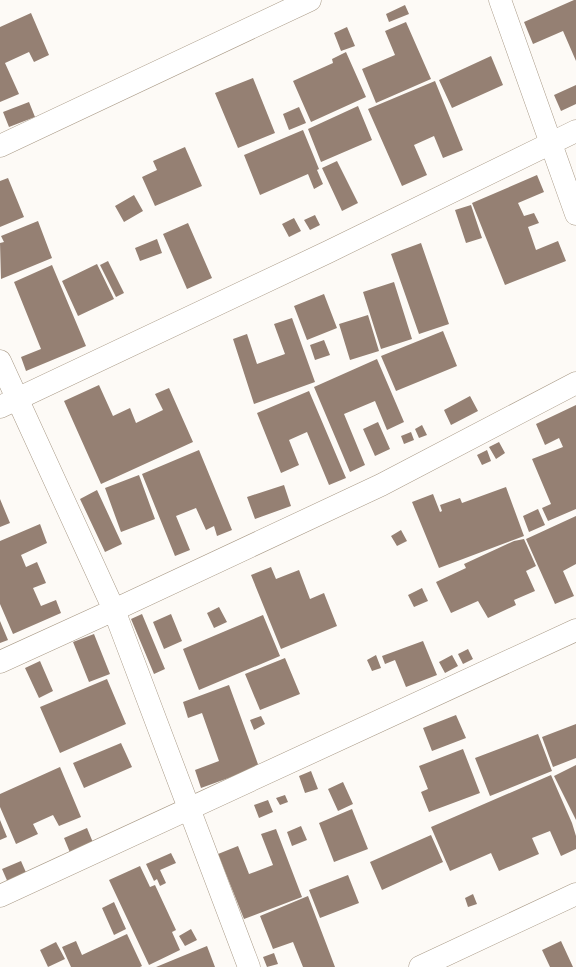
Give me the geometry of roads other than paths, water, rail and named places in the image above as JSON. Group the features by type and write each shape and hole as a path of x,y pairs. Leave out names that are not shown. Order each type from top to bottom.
{"street":[{"path":"0,146 310,0"},
{"path":"500,0 576,214"},
{"path":"8,403 328,252 576,131"},
{"path":"0,361 8,403 114,610 249,967"},
{"path":"0,662 381,485 576,383"},
{"path":"0,896 190,810 576,630"},
{"path":"420,967 576,894"}]}
